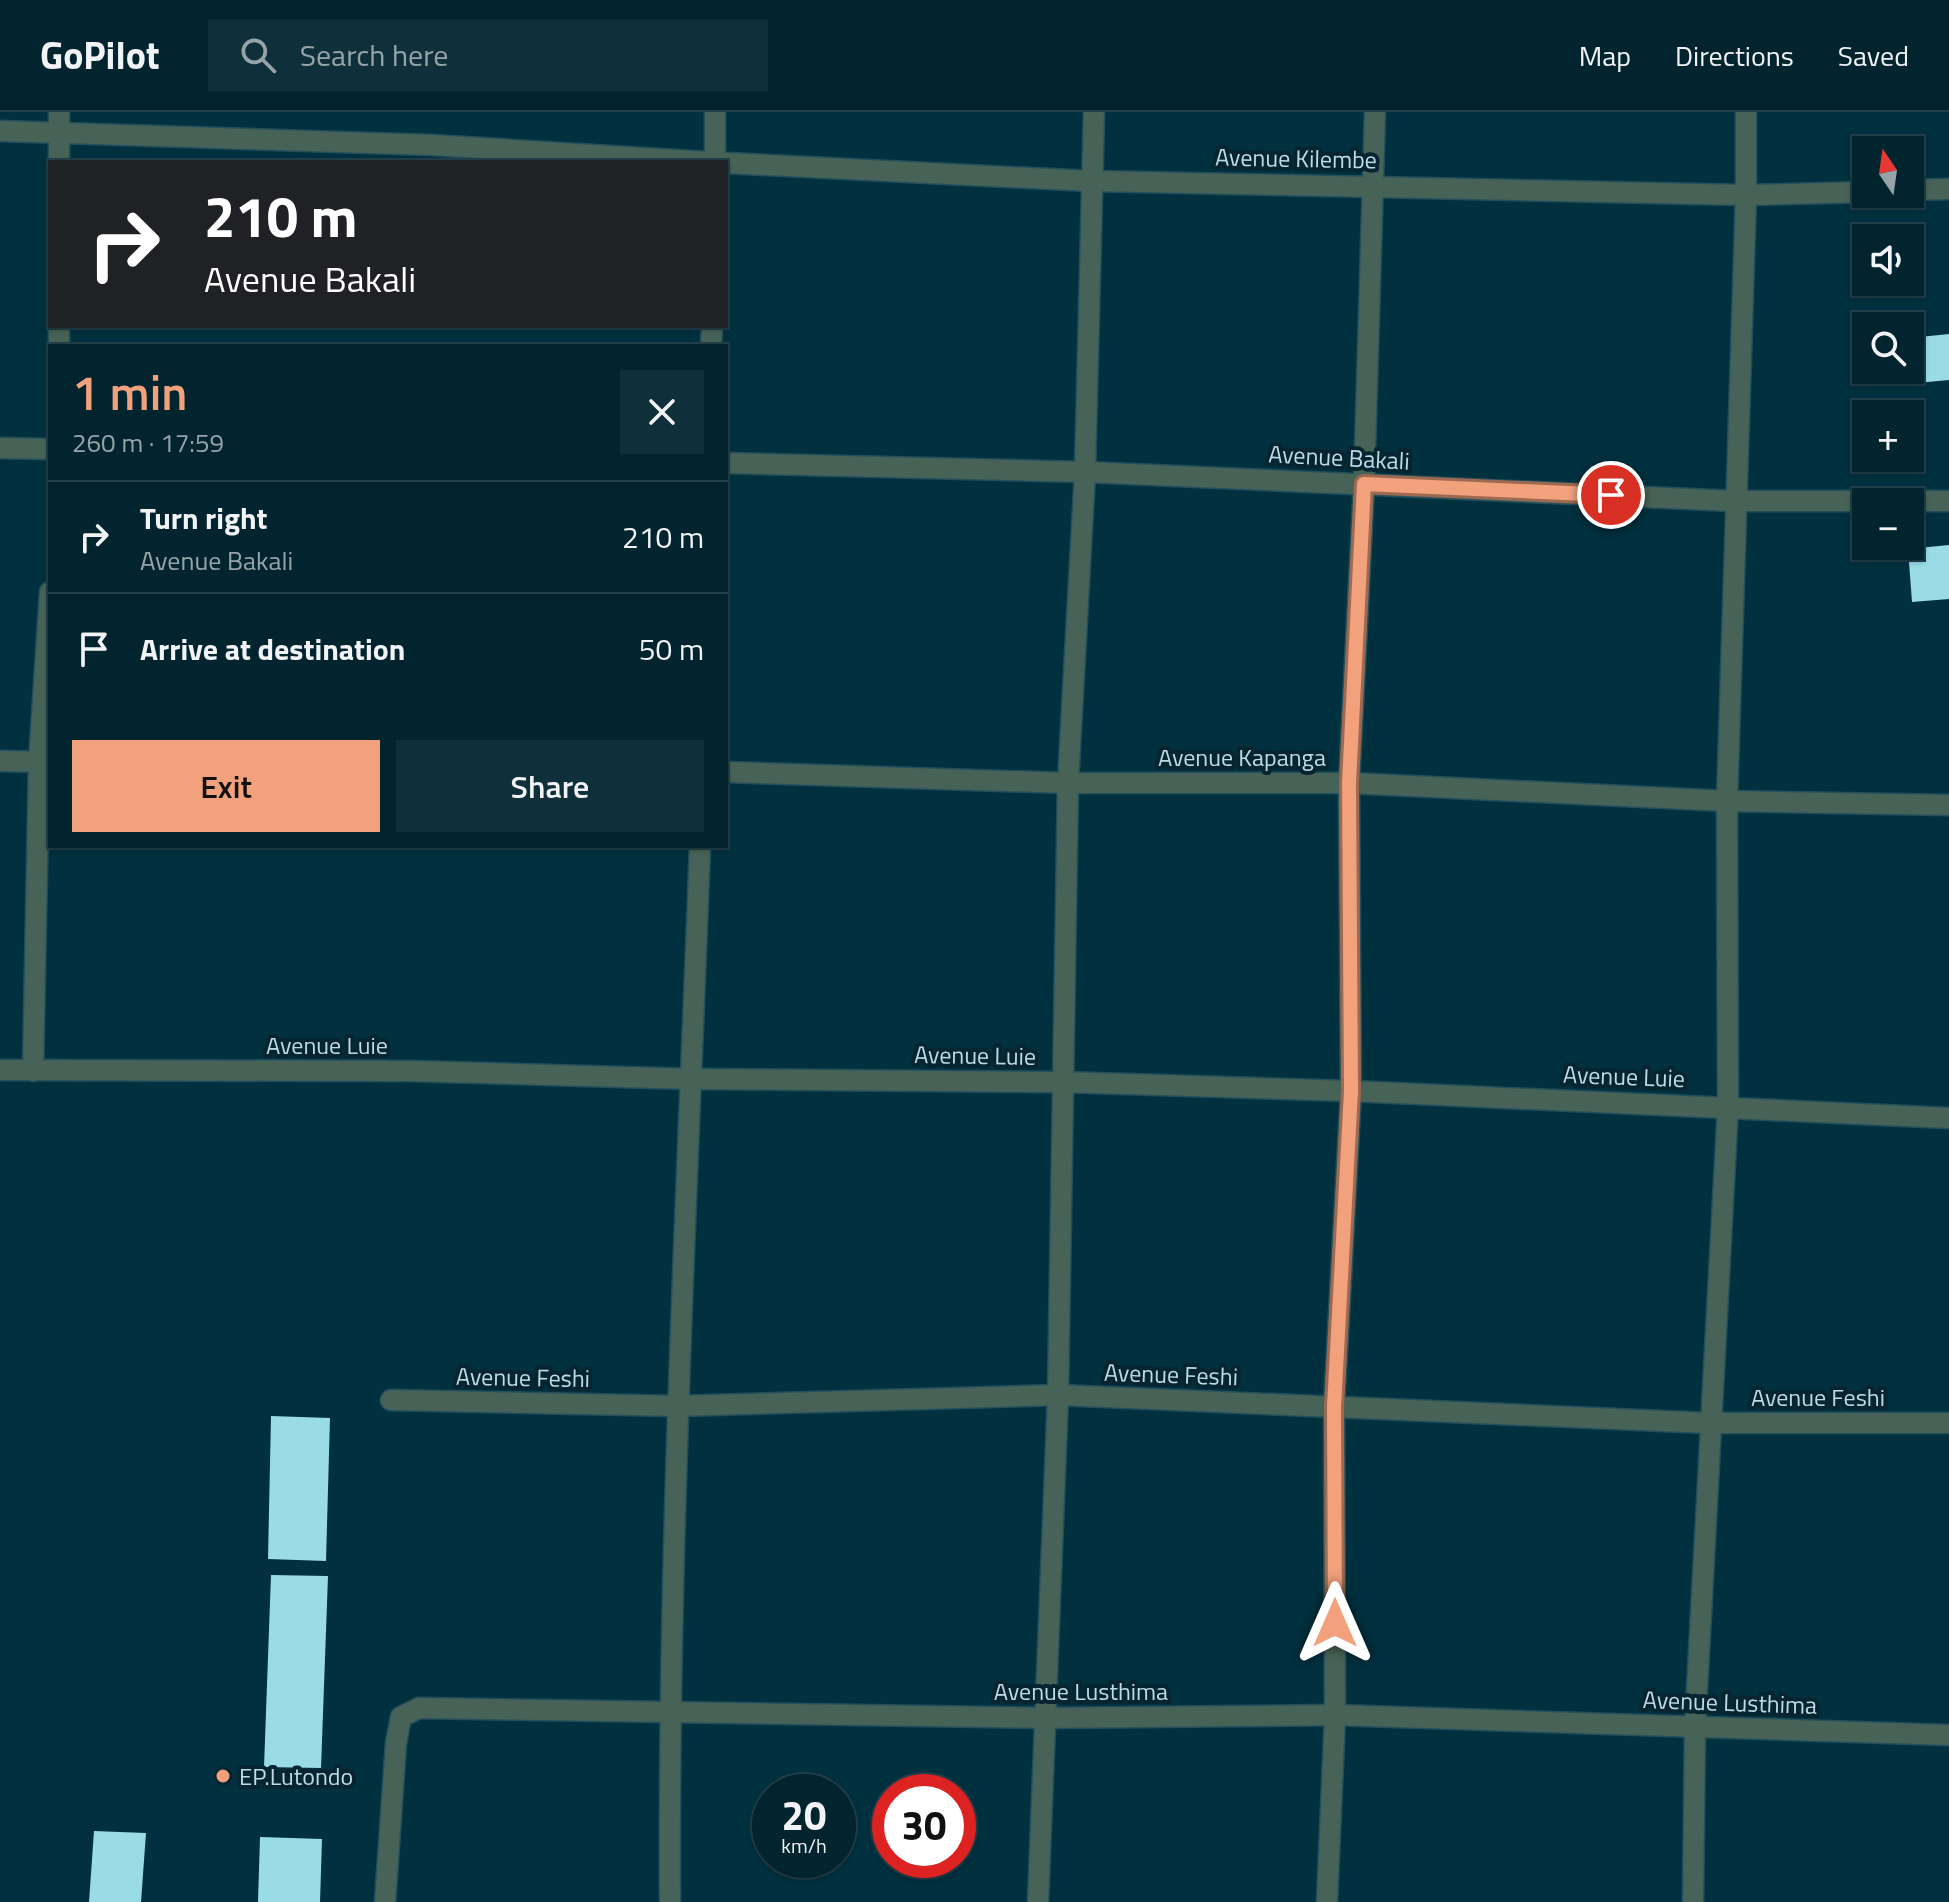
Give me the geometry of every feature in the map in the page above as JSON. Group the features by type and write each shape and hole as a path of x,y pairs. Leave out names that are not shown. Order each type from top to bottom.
{"street":[{"path":"59,112 59,160"},
{"path":"715,112 715,160"},
{"path":"1038,1902 1058,1395 1068,783 1085,472 1094,112"},
{"path":"1327,1902 1335,1715 1334,1407 1351,1091 1349,783 1364,484 1375,112"},
{"path":"1693,1902 1695,1727 1728,1106 1727,801 1746,112"},
{"path":"0,131 432,145 676,160"},
{"name":"Avenue Kilembe","path":"728,163 1091,181 1746,195 1852,192"},
{"path":"1924,190 1949,189"},
{"path":"0,448 48,449"},
{"name":"Avenue Bakali","path":"728,463 1085,472 1734,501 1949,501"},
{"path":"33,1071 48,649"},
{"path":"0,761 44,762"},
{"name":"Avenue Kapanga","path":"728,772 1068,783 1349,783 1727,801 1949,805"},
{"path":"670,1902 669,1711 700,848"},
{"name":"Avenue Luie","path":"0,1070 409,1071 691,1079 1061,1082 1728,1106 1949,1118"},
{"name":"Avenue Feshi","path":"391,1400 678,1406 1058,1395 1709,1423 1949,1423"},
{"name":"Avenue Lusthima","path":"385,1902 396,1743 401,1717 419,1708 1045,1718 1335,1715 1949,1735"}],"building":[{"path":"1949,334 1949,380 1924,382 1924,337"},
{"path":"1949,545 1949,599 1912,602 1909,560 1924,560 1924,547"},
{"path":"271,1416 330,1418 326,1561 268,1559"},
{"path":"271,1575 328,1576 321,1768 264,1767"},
{"path":"94,1831 146,1833 141,1902 89,1902"},
{"path":"260,1837 322,1839 320,1902 258,1902"}],"place":[{"name":"EP.Lutondo","path":"223,1776"}],"route":[{"path":"1335,1623 1334,1407 1351,1091 1349,783 1364,484 1611,495"}]}
